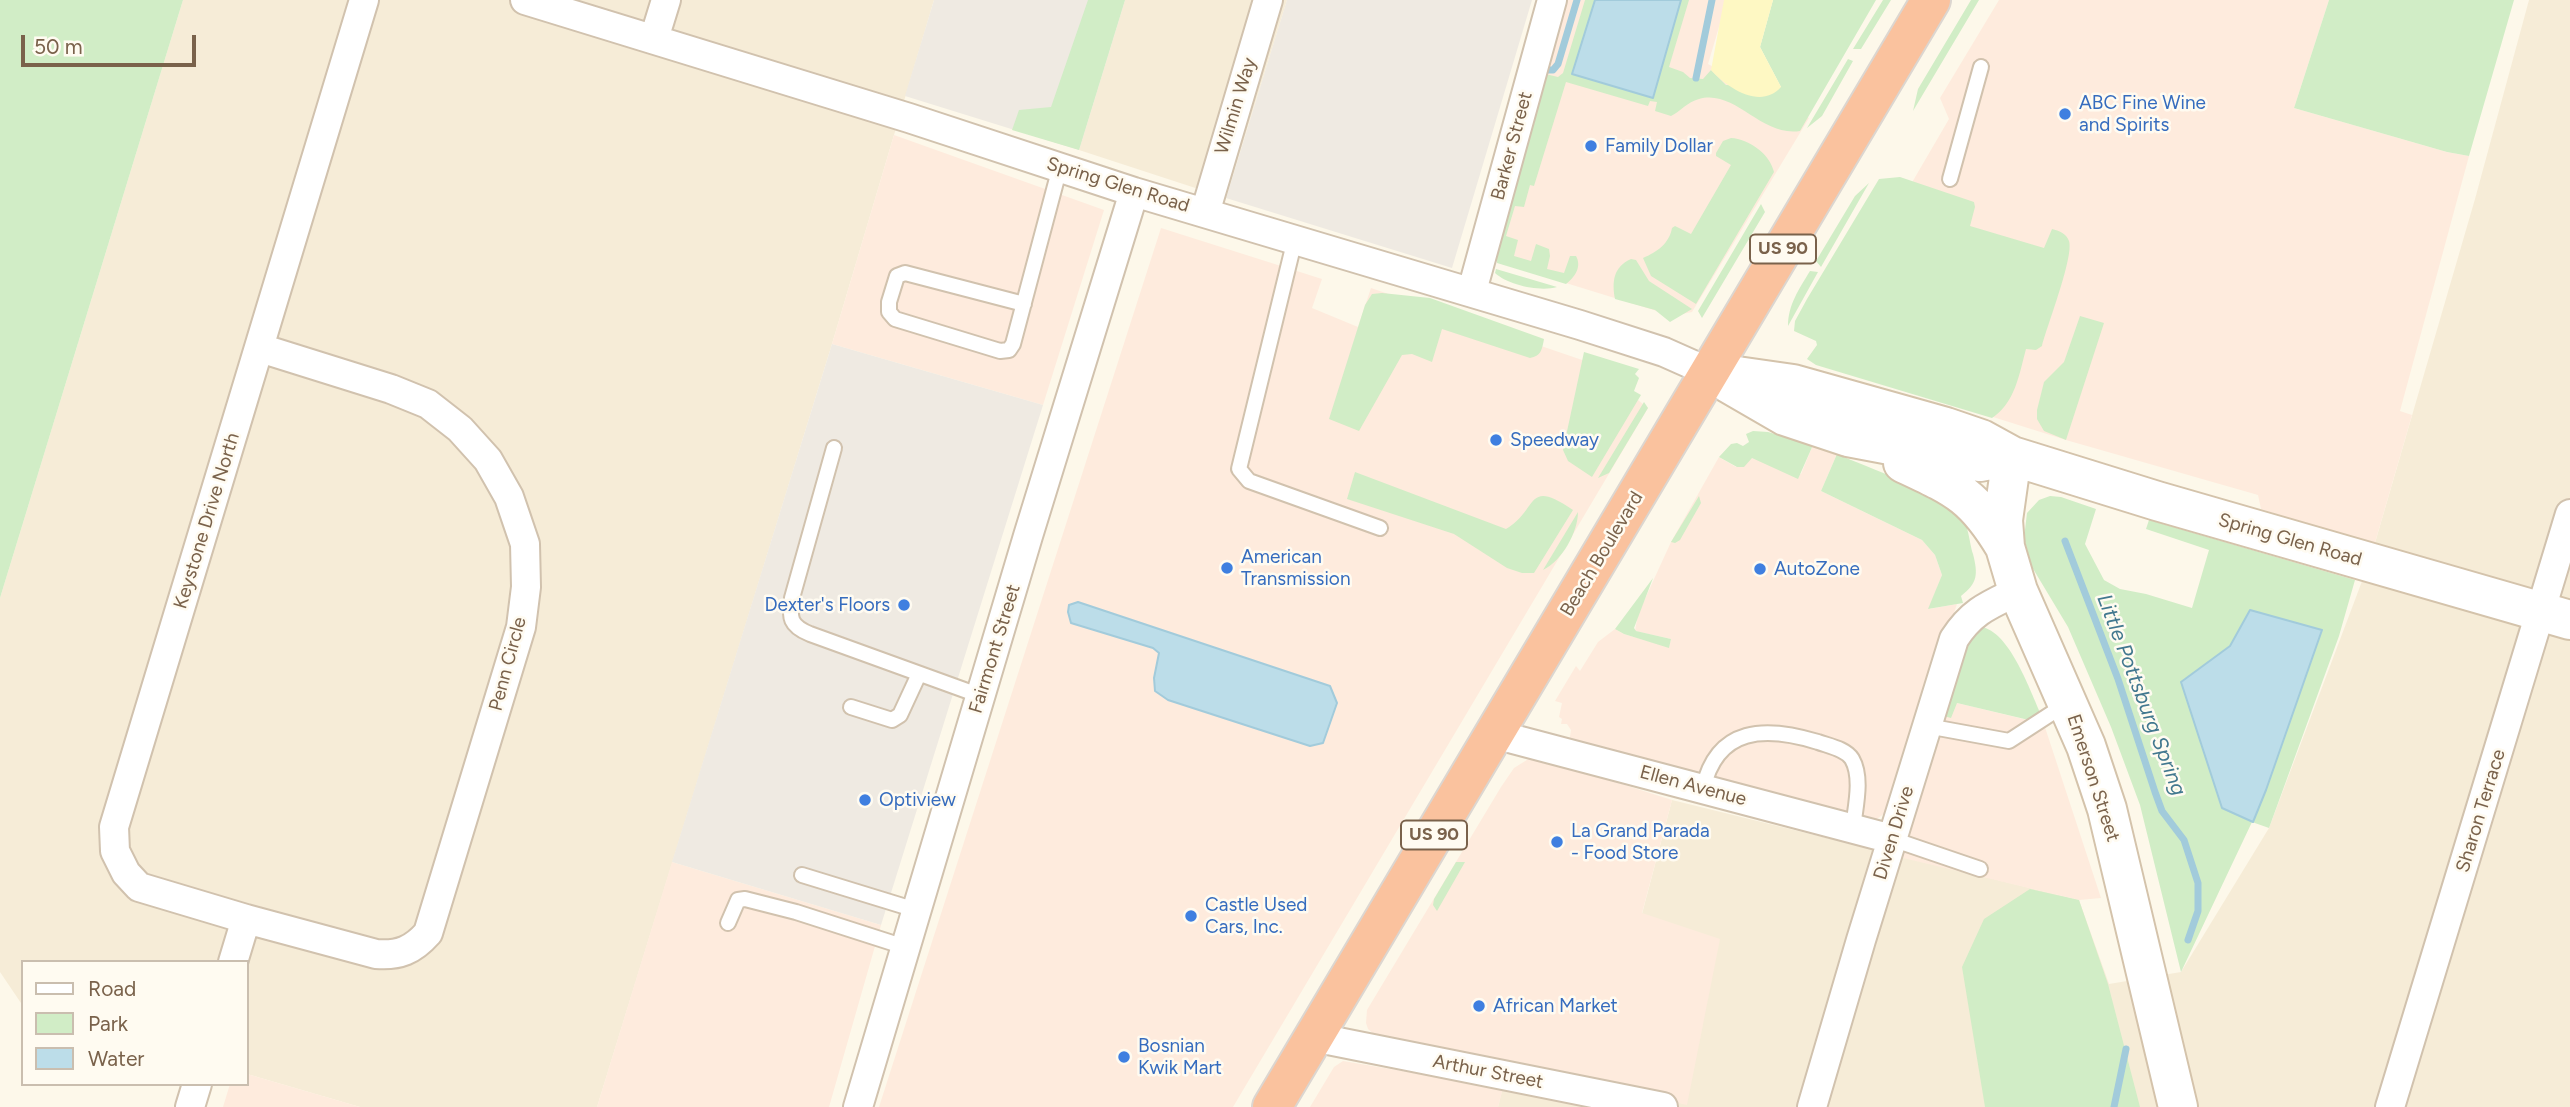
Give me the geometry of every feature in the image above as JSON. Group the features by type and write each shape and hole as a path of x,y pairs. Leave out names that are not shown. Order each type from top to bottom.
{"highway":[{"name":"Beach Boulevard","path":"1272,1107 1931,0"}],"main road":[{"name":"Spring Glen Road","path":"1709,372 1785,416 1848,437 1980,462 2012,456"},
{"name":"Spring Glen Road","path":"1709,372 1793,384 1969,435 2012,456 2371,564 2556,615"},
{"path":"1848,437 1948,484 1966,496 1989,521 2005,547"},
{"name":"Emerson Street","path":"2012,456 2003,520 2005,547 2018,591 2086,746 2107,810 2178,1107"}],"street":[{"name":"Keystone Drive North","path":"246,919 139,887 126,873 115,851 114,827 364,0"},
{"name":"Spring Glen Road","path":"525,0 1134,192 1472,291 1664,352 1709,372"},
{"path":"654,39 666,0"},
{"name":"Wilmin Way","path":"1205,213 1268,0"},
{"name":"Barker Street","path":"1472,291 1552,0"},
{"name":"Fairmont Street","path":"858,1107 1134,192"},
{"name":"Penn Circle","path":"246,919 392,956 405,952 428,933 521,627 526,587 525,544 509,497 488,460 460,429 428,404 391,389 260,348"},
{"name":"Sharon Terrace","path":"2390,1107 2556,615 2570,513"},
{"name":"Diven Drive","path":"1812,1107 1954,639 1965,622 1982,608 2018,591"},
{"name":"Ellen Avenue","path":"1494,734 1892,839"},
{"path":"234,960 246,919"},
{"name":"Arthur Street","path":"1313,1037 1663,1107"},
{"path":"190,1107 196,1086"}],"lane":[{"path":"1950,179 1981,67"},
{"path":"1024,304 905,273 897,276 888,312 895,319 1000,351 1009,350 1013,344 1024,304 1060,167"},
{"path":"1295,239 1239,469 1249,481 1380,528"},
{"path":"834,448 792,598 790,615 798,629 981,696"},
{"path":"851,707 892,720 900,715 919,674"},
{"path":"1927,726 2009,741 2067,703"},
{"path":"1703,789 1707,769 1723,750 1746,735 1777,732 1813,741 1851,757 1857,771 1853,828"},
{"path":"1892,839 1980,869"},
{"path":"802,875 916,910"},
{"path":"728,923 738,900 745,899 796,912 905,947"}],"shaded area":[{"path":"183,0 934,0 832,344 597,1107 360,1107 248,1074 248,960 21,960 21,1003 0,972 0,598"},
{"path":"934,0 1125,0 1079,150 905,96"},
{"path":"1125,0 1287,0 1226,198 1079,150"},
{"path":"1287,0 1532,0 1452,268 1226,198"},
{"path":"1562,0 1727,0 1708,64 1809,118 1692,312 1673,316 1488,259"},
{"path":"1999,0 2329,0 2294,108 2469,156 2400,411 2412,415 2374,546 2261,509 2258,495 2066,440 1809,359 1949,119 1940,98"},
{"path":"2529,0 2570,0 2570,1107 1498,1107 1508,1066 1687,1104 1642,914 1672,800 2079,900 2109,984 2181,972 2269,828 2370,560 2475,199"},
{"path":"894,135 1104,210 1043,405 832,344"},
{"path":"1161,228 1322,279 1312,308 1358,327 1371,288 1632,377 1628,392 1648,408 1233,1107 879,1107"},
{"path":"832,344 1043,405 881,925 672,862"},
{"path":"1813,445 1837,454 1821,491 1922,540 1935,555 1942,575 1929,609 1957,604 1892,808 1874,821 1569,743 1571,730 1567,724 1561,724 1562,719 1559,717 1562,703 1555,701 1576,666 1580,671 1598,642 1615,629 1669,647 1671,639 1635,631 1638,614 1671,542 1719,457 1736,467 1752,458 1801,474"},
{"path":"1957,703 2032,721 2040,712 2101,898 2079,900 1899,857 1940,715"},
{"path":"1530,758 1546,760 1672,800 1642,913 1720,939 1687,1105 1378,1038 1368,1029 1367,1010 1501,787 1514,768"},
{"path":"672,862 881,925 829,1107 597,1107"},
{"path":"1343,1061 1503,1088 1498,1107 1310,1107 1334,1067"},
{"path":"248,1074 360,1107 223,1107 229,1086 248,1086"}],"green space":[{"path":"0,0 183,0 0,598"},
{"path":"1088,0 1125,0 1079,150 1012,130 1019,110 1051,107"},
{"path":"1585,0 1595,0 1572,74 1681,0 1689,0 1669,67 1690,78 1703,79 1711,70 1726,85 1781,87 1760,47 1773,0 1876,0 1800,131 1773,127 1737,106 1712,98 1695,100 1671,116 1655,111 1657,102 1650,101 1648,106 1566,82 1534,186 1530,185 1524,207 1515,206 1506,236 1518,240 1514,256 1531,261 1536,244 1549,249 1547,269 1564,273 1570,256 1576,256 1577,272 1566,284 1497,263 1498,225 1537,72 1558,77 1563,73"},
{"path":"1883,0 1891,0 1861,49 1853,49"},
{"path":"1971,0 1979,0 1913,111 1918,89"},
{"path":"2329,0 2514,0 2469,156 2294,108"},
{"path":"1848,59 1853,61 1822,116 1807,128"},
{"path":"1731,138 1745,141 1758,149 1768,159 1774,172 1696,304 1651,276 1643,258 1662,247 1675,226 1691,234 1731,165 1716,156 1716,153 1723,141"},
{"path":"1900,177 1974,202 1970,226 2044,248 2052,229 2068,238 2068,261 2042,346 2036,350 2026,349 2011,396 2000,412 1992,418 1816,365 1807,359 1817,345 1816,341 1794,331 1795,321 1807,299 1879,179"},
{"path":"1869,183 1821,267 1816,261 1855,196"},
{"path":"1761,204 1765,212 1702,318 1698,311"},
{"path":"1631,259 1636,260 1649,281 1692,309 1670,322 1655,310 1615,299 1617,271"},
{"path":"1496,269 1557,287 1542,289 1516,284 1495,273"},
{"path":"1810,271 1818,272 1788,326 1792,304"},
{"path":"1372,294 1430,298 1544,339 1542,349 1537,356 1530,358 1442,329 1432,362 1412,354 1402,355 1359,431 1329,419 1365,305"},
{"path":"2080,316 2104,323 2066,440 2044,431 2037,419 2037,410 2044,382 2064,362"},
{"path":"1584,352 1639,369 1635,374 1639,378 1634,391 1641,395 1592,477 1568,461 1563,450"},
{"path":"1644,402 1648,408 1609,473 1598,478"},
{"path":"1753,431 1768,432 1813,445 1798,479 1752,458 1744,467 1737,467 1719,457 1731,444 1743,446 1749,442 1746,434"},
{"path":"1837,454 1918,489 1959,514 1965,522 1976,573 1971,587 1961,596 1963,603 1928,609 1942,575 1935,555 1922,540 1821,491"},
{"path":"1355,472 1506,529 1539,496 1547,496 1573,510 1534,573 1522,573 1507,568 1454,534 1347,499"},
{"path":"1699,496 1701,503 1680,540 1671,542"},
{"path":"2050,496 2096,509 2085,544 2104,580 2120,589 2192,608 2209,550 2146,529 2149,520 2355,580 2339,636 2269,828 2252,822 2181,972 2140,805 2111,727 2068,627 2032,567 2024,538 2027,513 2039,500"},
{"path":"1578,512 1568,545 1550,566 1543,570"},
{"path":"1653,578 1634,628 1636,631 1671,639 1669,648 1615,629"},
{"path":"1981,627 2000,639 2017,662 2040,712 2033,721 1957,703 1951,718 1940,715 1963,641"},
{"path":"1456,862 1465,862 1437,911 1433,905 1434,899"},
{"path":"2030,889 2079,900 2108,984 2140,1107 1985,1107 1962,967 1984,919"}],"sand":[{"path":"1724,0 1773,0 1760,47 1781,87 1773,94 1764,97 1744,94 1711,70"}],"water":[{"path":"1595,0 1681,0 1653,98 1572,74"},
{"path":"1078,602 1330,686 1337,703 1323,743 1310,746 1168,700 1155,691 1154,678 1159,653 1153,648 1071,623 1069,605"},
{"path":"2250,610 2322,630 2253,822 2222,808 2181,682 2230,646"}],"waterway":[{"path":"1544,70 1553,70 1558,64 1577,0"},
{"name":"Little Pottsburg Spring","path":"1696,78 1712,0"},
{"name":"Little Pottsburg Spring","path":"2065,541 2118,679 2162,811 2184,840 2198,883 2198,911 2188,940"},
{"name":"Little Pottsburg Spring","path":"2114,1107 2126,1049"}],"place":[{"name":"ABC Fine Wine and Spirits","path":"2065,114"},
{"name":"Family Dollar","path":"1591,146"},
{"name":"Speedway","path":"1496,440"},
{"name":"American Transmission","path":"1227,568"},
{"name":"AutoZone","path":"1760,569"},
{"name":"Dexter's Floors","path":"904,605"},
{"name":"Optiview","path":"865,800"},
{"name":"La Grand Parada - Food Store","path":"1557,842"},
{"name":"Castle Used Cars, Inc.","path":"1191,916"},
{"name":"African Market","path":"1479,1006"},
{"name":"Bosnian Kwik Mart","path":"1124,1057"}]}
